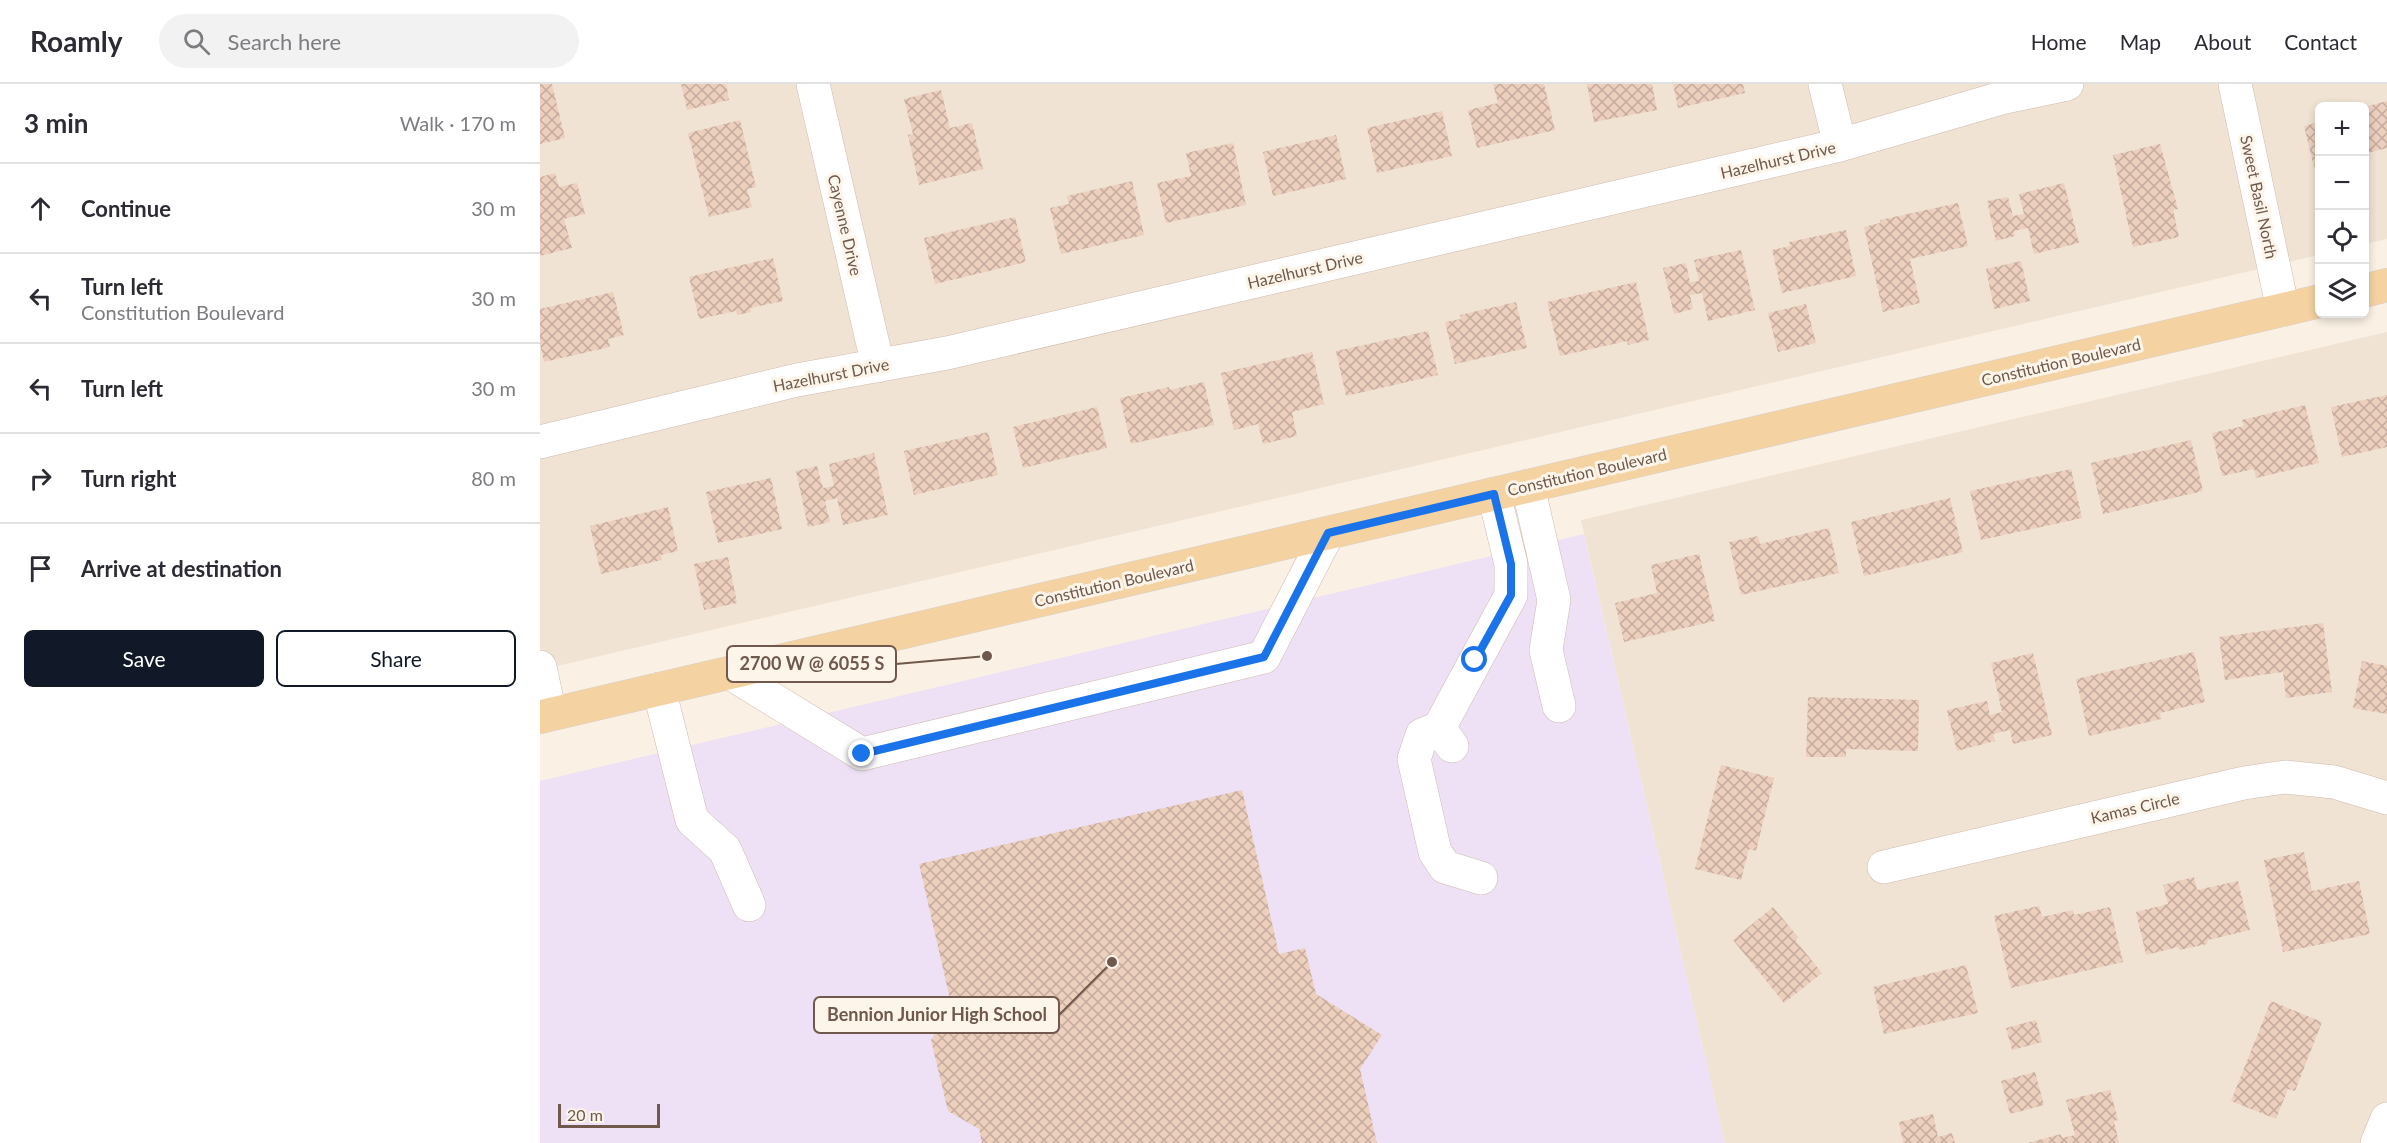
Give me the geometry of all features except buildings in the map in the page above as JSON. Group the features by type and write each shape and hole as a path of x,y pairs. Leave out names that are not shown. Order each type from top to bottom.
{"main road":[{"path":"2369,290 2387,285"},
{"name":"Constitution Boulevard","path":"545,715 2315,302"}],"street":[{"name":"Cayenne Drive","path":"813,84 878,366"},
{"path":"1825,84 1840,146"},
{"name":"Hazelhurst Drive","path":"540,442 797,380 959,350 1840,146 2006,97 2067,84"},
{"name":"Sweet Basil North","path":"2235,84 2283,310"},
{"path":"1528,486 1554,600 1546,650 1559,706"},
{"path":"1481,878 1445,867 1435,852 1414,759 1415,749 1422,735 1445,737 1511,595 1511,564 1494,494"},
{"path":"730,673 862,754 1264,657 1328,533"},
{"path":"540,666 545,715"},
{"path":"659,689 692,820 725,850 749,905"},
{"name":"Kamas Circle","path":"1884,867 2244,783 2285,777 2334,782 2387,798"},
{"path":"2377,1143 2387,1119"}],"shaded area":[{"path":"540,84 2387,84 2387,239 2369,243 2369,102 2315,102 2315,256 540,670"},
{"path":"2387,332 2387,1143 1725,1143 1581,520"},
{"path":"1584,534 1725,1143 540,1143 540,781"}],"place":[{"name":"2700 W @ 6055 S","path":"987,656"},
{"name":"Bennion Junior High School","path":"1112,962"}],"route":[{"path":"862,754 1264,657 1328,533 1494,494 1511,564 1511,595 1475,660"}]}
